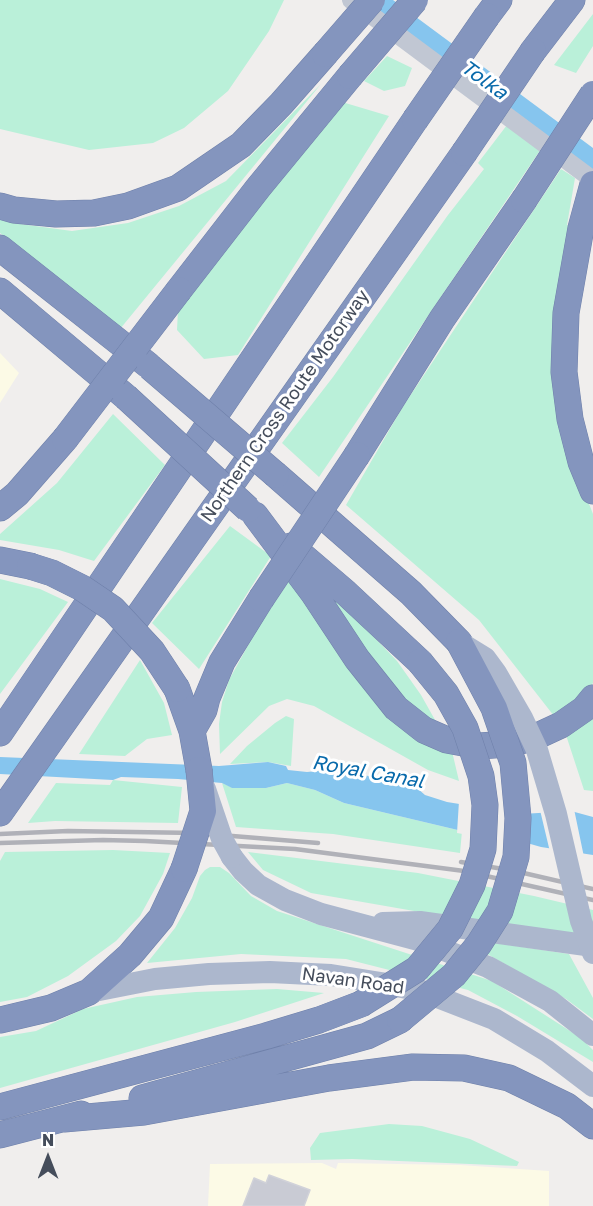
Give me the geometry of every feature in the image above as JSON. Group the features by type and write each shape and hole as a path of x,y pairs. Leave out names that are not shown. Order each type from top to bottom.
{"highway":[{"path":"0,206 14,210 56,214 94,213 128,206 178,188 241,145 281,104 372,0"},
{"path":"0,508 17,494 65,439 258,188 415,0"},
{"name":"Northern Cross Route Motorway","path":"0,813 464,153 533,51 572,0"},
{"path":"0,733 414,120 493,8"},
{"path":"193,737 222,662 261,599 357,454 442,319 593,94"},
{"path":"593,182 581,228 566,313 564,372 570,419 581,462 593,491"},
{"path":"0,248 150,367 276,475 436,617 459,642 494,708 513,763 518,818 516,857 500,911 479,944 454,975 400,1020 367,1036 0,1135"},
{"path":"0,291 126,397 420,662 446,694 465,728 481,776 485,804 483,849 472,885 450,929 417,969 361,1004 266,1036 0,1107"},
{"path":"251,512 314,594 357,659 396,708 424,730 447,740 479,746 509,744 533,738 561,725 584,709 593,698"},
{"path":"0,560 52,573 82,588 113,609 152,651 177,689 193,737 203,811 184,869 161,918 130,955 89,992 51,1008 0,1020"},
{"path":"64,1119 144,1112 330,1078 413,1067 464,1068 509,1078 567,1106 593,1126"}],"main road":[{"path":"459,642 484,658 496,673 537,750 556,814 580,921 593,953"},
{"path":"199,770 219,831 232,857 258,885 285,900 321,914 364,924 448,951 488,967 550,1001 593,1035"},
{"path":"364,924 420,922 593,946"},
{"name":"Navan Road","path":"89,992 155,979 209,974 280,972 330,975 381,982 422,991 494,1019 547,1051 593,1086"}],"street":[{"path":"351,0 593,182"}],"shaded area":[{"path":"0,353 19,373 0,403"},
{"path":"322,1163 336,1169 338,1163 460,1165 549,1171 549,1206 208,1206 210,1164"}],"green space":[{"path":"0,0 284,0 269,31 228,91 184,128 153,143 89,150 0,129"},
{"path":"593,14 593,46 576,73 554,65"},
{"path":"387,56 412,68 405,86 384,91 364,81"},
{"path":"321,84 120,329 0,233 0,218 13,223 72,231 128,223 179,206 226,181"},
{"path":"342,102 389,116 238,355 204,359 177,330 178,310"},
{"path":"507,125 541,149 319,477 282,443 333,377 448,215 484,169 478,163"},
{"path":"561,169 575,178 567,225 575,228 572,460 593,514 593,683 581,700 554,716 479,620 346,505 402,408"},
{"path":"113,414 165,465 94,561 59,550 0,540 0,534 57,483"},
{"path":"230,526 271,556 199,669 152,623"},
{"path":"304,570 350,612 397,661 421,695 439,727 405,705"},
{"path":"0,579 40,589 68,602 0,694"},
{"path":"290,579 342,660 386,712 451,747 459,781 428,770 314,706 287,699 269,706 220,754 219,724 222,702 229,680 257,629"},
{"path":"140,660 164,703 172,735 147,739 125,756 79,754"},
{"path":"593,712 593,791 584,790 566,735"},
{"path":"286,716 294,719 291,766 268,762 230,764 247,746"},
{"path":"113,780 182,787 178,823 55,821 28,823 56,783 110,785"},
{"path":"222,783 233,788 266,788 287,783 315,790 344,803 462,831 460,853 333,834 236,827"},
{"path":"113,850 170,853 163,874 140,916 116,941 68,976 27,997 0,1002 0,861 5,852"},
{"path":"248,852 418,873 593,910 593,939 311,893 263,870"},
{"path":"210,867 220,867 251,896 277,911 492,981 581,1038 593,1050 593,1062 517,1016 468,990 346,959 241,954 147,963 175,928 192,898 200,876"},
{"path":"489,942 569,954 593,998 593,1019 566,999 482,951"},
{"path":"277,989 324,993 235,1022 0,1088 0,1037 36,1031 83,1009 137,997"},
{"path":"389,1124 422,1126 470,1139 519,1162 517,1166 352,1159 311,1160 310,1148 320,1133"}],"water":[{"name":"Tolka","path":"362,0 393,0 593,148 593,171"},
{"name":"Royal Canal","path":"0,757 219,766 268,762 286,766 288,770 307,772 328,770 410,782 425,795 447,802 522,814 571,811 593,817 593,855 462,831 344,803 315,790 287,783 266,788 232,788 222,783 178,779 121,777 113,780 0,774"}],"pier":[{"path":"459,801 522,811 519,844 457,833"},
{"path":"574,809 584,857 550,852 540,810"}],"building":[{"path":"269,1175 310,1190 304,1206 243,1206 254,1178 266,1183"}],"railway":[{"path":"0,834 68,831 196,833 318,843"},
{"path":"0,843 103,840 295,849 464,871 593,900"},
{"path":"461,862 515,871 593,889"}]}
